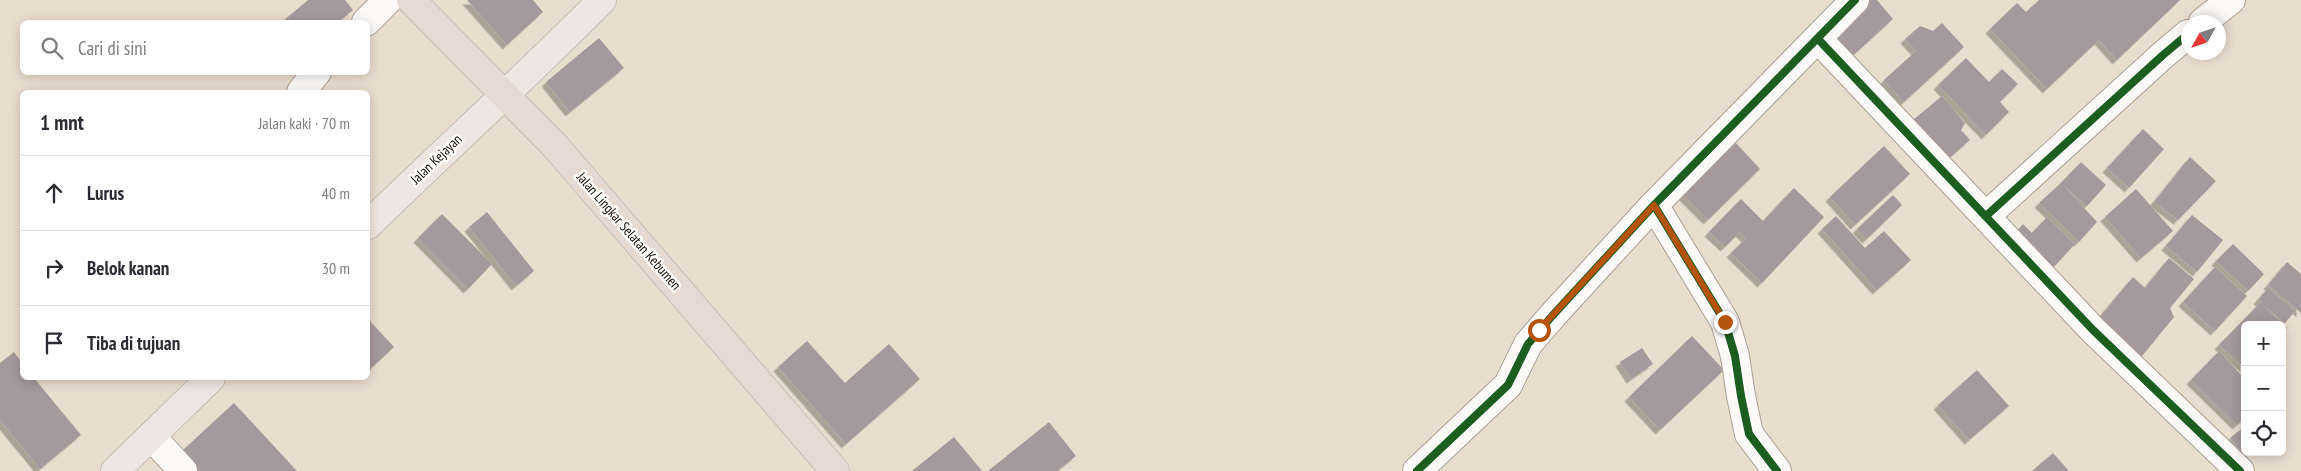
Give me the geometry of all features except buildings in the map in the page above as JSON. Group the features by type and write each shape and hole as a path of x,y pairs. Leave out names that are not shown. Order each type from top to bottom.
{"highway":[{"name":"Jalan Lingkar Selatan Kebumen","path":"411,0 556,147 835,471"}],"main road":[{"name":"Jalan Kejayan","path":"370,223 547,56 602,0"},
{"path":"115,471 209,380"}],"street":[{"path":"368,20 388,0"},
{"path":"1417,471 1508,386 1528,344 1654,205 1818,40 1855,0"},
{"path":"2212,15 2231,0"},
{"path":"1818,40 2093,330 2240,471"},
{"path":"1986,216 2181,40"},
{"path":"303,90 315,75"},
{"path":"1654,205 1725,322 1735,356 1749,434 1777,471"},
{"path":"151,436 183,471"}],"cycle path":[{"path":"1417,471 1508,385 1528,344 1553,315 1654,205 1855,0"},
{"path":"1818,39 2093,330 2240,471"},
{"path":"1986,216 2181,40"},
{"path":"1654,205 1725,322 1735,356 1749,434 1777,471"}],"route":[{"path":"1539,330 1654,205 1725,322"}]}
